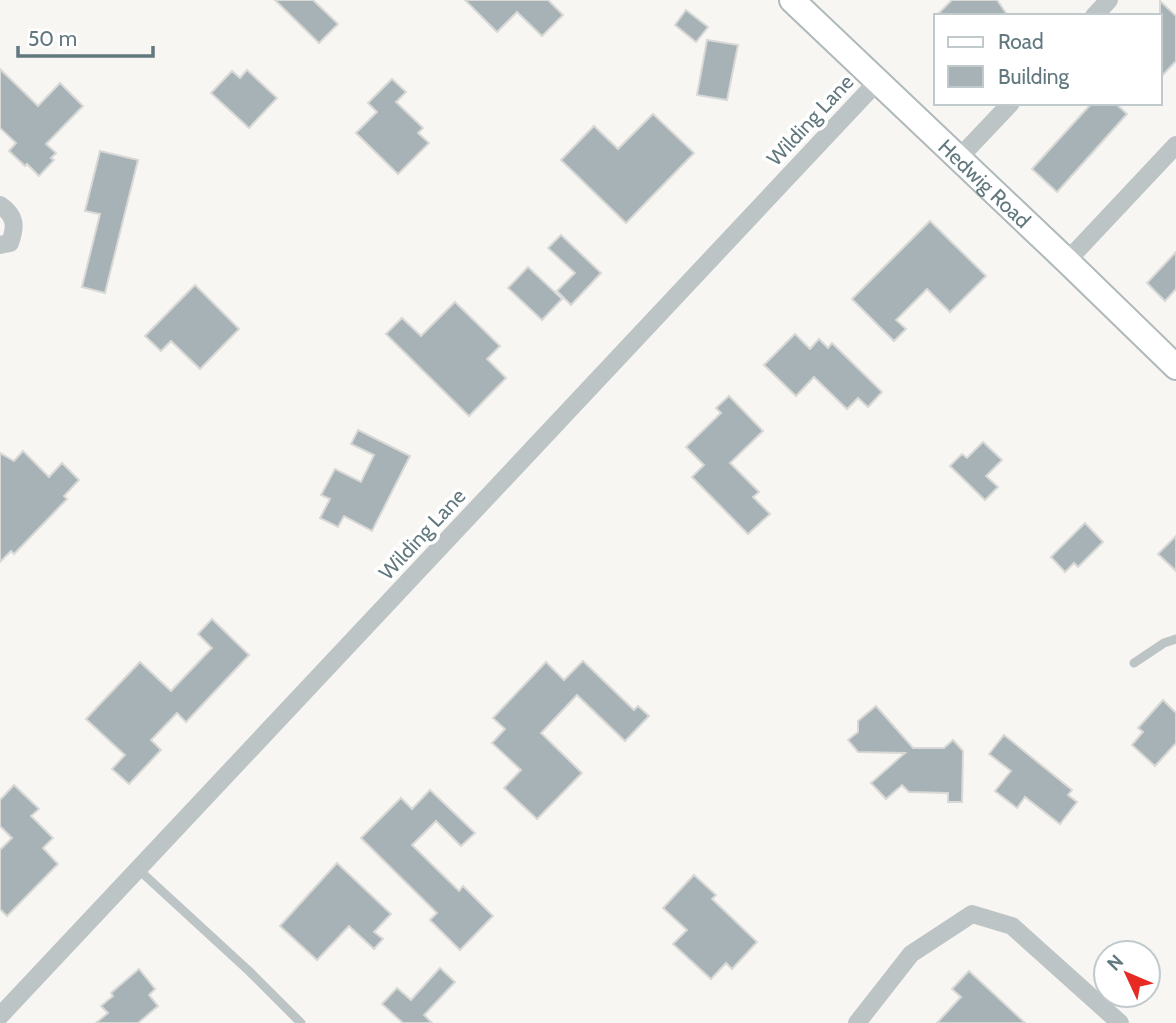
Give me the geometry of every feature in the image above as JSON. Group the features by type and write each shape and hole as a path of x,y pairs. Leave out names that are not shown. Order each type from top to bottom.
{"street":[{"name":"Hedwig Road","path":"792,0 1176,367"},
{"path":"1096,14 1109,0"},
{"name":"Wilding Lane","path":"0,1016 877,82"},
{"path":"958,159 1009,105"},
{"path":"1067,261 1176,145"},
{"path":"0,205 13,216 15,228 10,243 0,245"},
{"path":"857,1023 911,954 972,914 1013,926 1120,1023"}],"lane":[{"path":"1134,663 1164,643 1176,639"},
{"path":"139,870 249,971 301,1023"}],"building":[{"path":"275,0 313,0 338,24 319,43"},
{"path":"465,0 548,0 563,15 542,36 517,12 497,32"},
{"path":"952,0 997,0 1007,14 938,14"},
{"path":"1160,1 1176,16 1176,61 1162,76 1162,14"},
{"path":"686,10 708,27 696,42 675,25"},
{"path":"707,40 738,45 727,100 697,95"},
{"path":"0,69 38,106 60,83 83,106 46,144 56,153 51,158 54,160 39,176 9,151 16,143 0,128"},
{"path":"247,70 277,98 249,128 211,93 232,71 240,78"},
{"path":"392,79 406,92 396,102 423,128 418,133 429,143 398,174 356,133 377,112 368,103"},
{"path":"1090,105 1117,105 1127,114 1057,192 1032,169"},
{"path":"653,114 694,153 626,223 561,160 594,126 618,149"},
{"path":"100,151 138,160 105,293 82,287 100,214 85,211"},
{"path":"930,221 986,276 950,312 927,289 896,320 906,329 894,341 852,299"},
{"path":"561,235 601,273 571,305 557,291 575,273 548,248"},
{"path":"1176,252 1176,289 1165,301 1147,283"},
{"path":"528,267 562,299 542,320 508,288"},
{"path":"195,285 239,329 200,369 171,341 161,351 145,336"},
{"path":"455,302 500,346 487,359 506,378 469,416 386,334 402,318 421,336"},
{"path":"795,334 810,349 819,339 828,348 832,343 882,392 868,407 858,398 847,409 814,377 796,396 764,365"},
{"path":"729,396 763,431 730,463 759,492 753,497 770,514 748,534 692,477 704,465 686,447 721,413 716,408"},
{"path":"358,430 410,456 372,531 344,516 338,527 320,518 330,499 321,495 335,469 361,482 374,455 351,444"},
{"path":"983,442 1002,460 986,476 998,487 985,500 950,466 962,454 967,458"},
{"path":"23,451 49,477 62,463 79,480 64,496 67,499 14,554 11,551 0,562 0,453 14,461"},
{"path":"1085,523 1103,542 1078,567 1074,563 1065,572 1051,557"},
{"path":"1176,536 1176,571 1158,554"},
{"path":"212,619 249,655 186,722 177,713 151,740 161,750 129,784 112,769 125,755 86,719 140,662 171,691 212,648 198,634"},
{"path":"583,661 634,710 638,706 649,716 625,741 577,695 541,733 582,773 537,819 504,788 521,770 492,743 505,729 493,718 546,662 564,680"},
{"path":"1163,700 1176,713 1176,743 1155,766 1132,745 1143,732 1138,728"},
{"path":"876,706 913,748 944,748 953,740 963,751 962,802 948,802 948,793 909,792 902,785 886,799 871,783 905,753 858,752 848,740 858,732 858,721"},
{"path":"1004,735 1072,790 1068,795 1077,802 1060,824 1025,797 1017,808 995,791 1011,771 989,754"},
{"path":"14,785 39,809 31,816 53,838 43,848 58,864 7,916 0,909 0,850 12,838 0,826 0,800"},
{"path":"430,790 475,833 461,846 436,821 412,845 459,891 463,886 493,916 460,950 430,920 437,913 361,838 401,798 412,809"},
{"path":"337,863 391,914 374,932 383,939 374,949 349,926 317,960 280,926"},
{"path":"694,875 716,895 712,899 757,942 732,969 726,963 711,979 673,944 687,930 663,908"},
{"path":"440,968 455,982 424,1015 432,1023 403,1023 382,1004 397,988 411,1000"},
{"path":"139,969 155,989 149,995 158,1006 138,1023 96,1023 108,1013 101,1006 113,996 111,993"},
{"path":"969,971 1025,1023 937,1023 961,997 952,989"}]}
